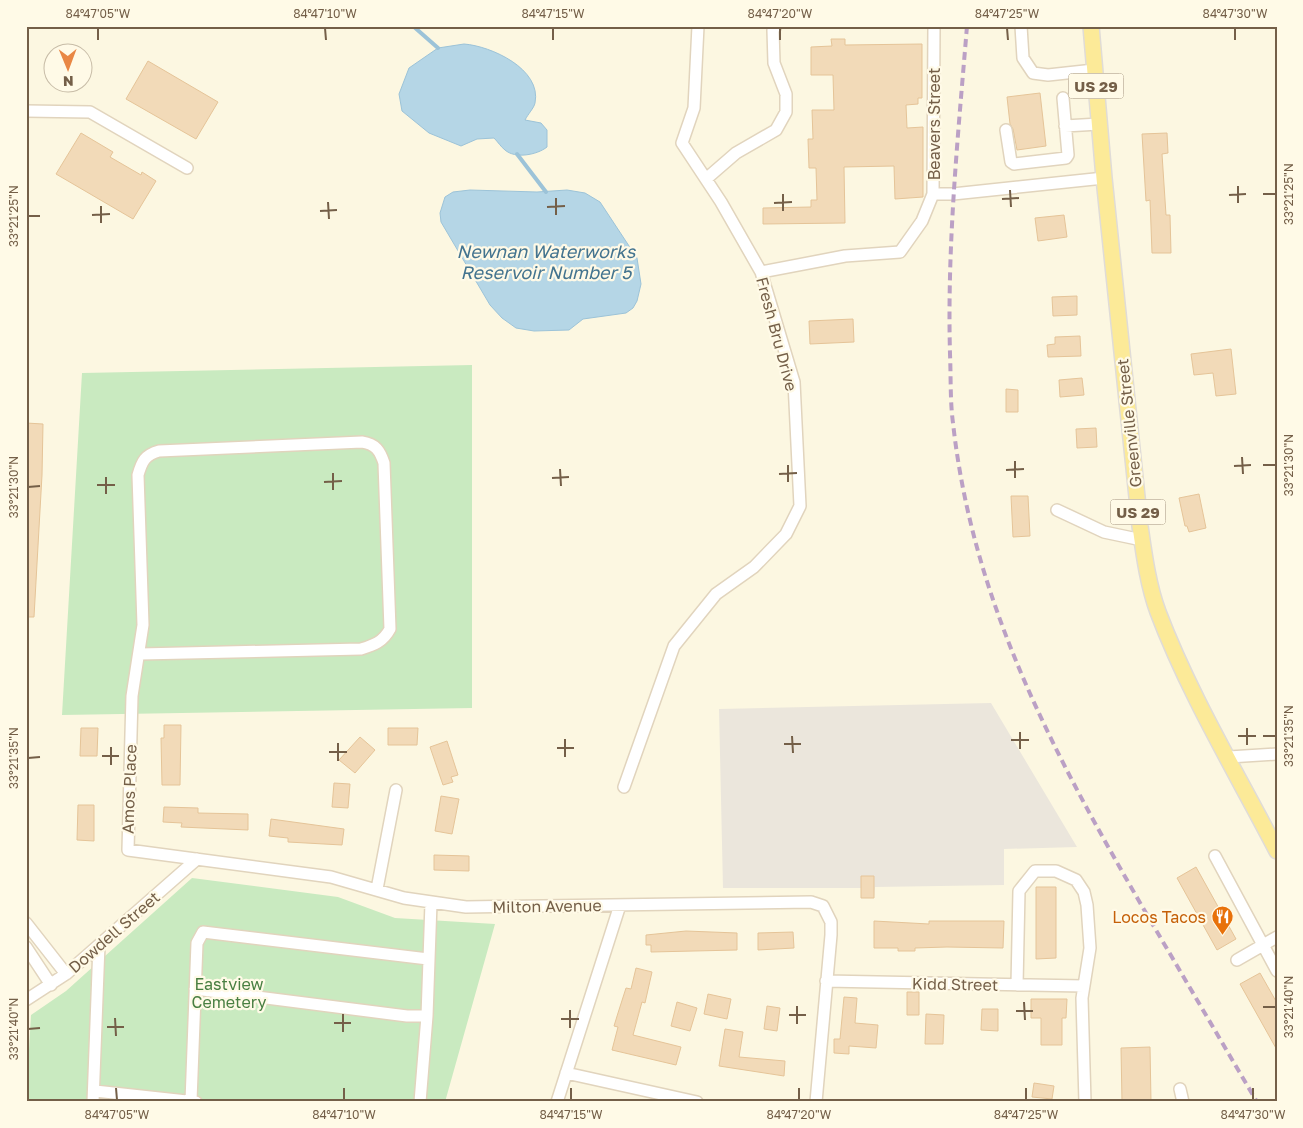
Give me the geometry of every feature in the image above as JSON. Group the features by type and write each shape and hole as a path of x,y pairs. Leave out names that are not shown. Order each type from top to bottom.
{"main road":[{"name":"Greenville Street","path":"1090,26 1142,540 1157,610 1194,691 1277,851"}],"street":[{"name":"Fresh Bru Drive","path":"624,787 674,646 716,594 754,567 786,534 800,506 794,382 761,272 706,179 682,143 694,108 698,26"},
{"path":"706,179 736,153 776,130 786,112 786,94 774,63 772,30 776,26"},
{"path":"1021,26 1023,58 1033,74 1048,75 1094,70"},
{"name":"Beavers Street","path":"934,30 933,194 953,194 1104,178"},
{"path":"1006,130 1011,162 1018,164 1066,158 1068,155 1063,98"},
{"path":"26,111 81,110 90,112 187,168"},
{"path":"1065,126 1099,124"},
{"path":"761,272 845,256 900,252 922,221 933,194"},
{"path":"362,442 373,444 381,454 384,463 390,628 386,636 376,645 361,649 140,654 143,626 138,474 142,462 149,454 159,451 362,442"},
{"path":"1057,510 1104,532 1142,540"},
{"name":"Amos Place","path":"140,654 134,680 131,718 128,850 197,859"},
{"path":"1229,757 1277,754"},
{"path":"377,889 396,790"},
{"path":"1215,856 1277,971"},
{"name":"Milton Avenue","path":"197,859 331,877 404,898 466,907 811,902 823,906 831,922 830,951 816,1102"},
{"name":"Dowdell Street","path":"26,1000 66,974 197,859"},
{"path":"1017,985 1019,891 1035,871 1056,871 1076,880 1084,892 1087,905 1090,948 1082,998 1085,1102"},
{"path":"420,1102 428,1016 428,959 431,903"},
{"path":"557,1102 620,905"},
{"path":"26,923 66,974"},
{"path":"99,945 94,1096 193,1101 197,943 203,932 209,931 428,959"},
{"path":"1237,960 1277,937"},
{"path":"26,947 51,985"},
{"name":"Kidd Street","path":"826,981 1084,986"},
{"path":"195,989 406,1016 428,1016"},
{"path":"566,1073 697,1102"},
{"path":"1180,1089 1183,1102"}],"shaded area":[{"path":"991,703 1077,847 1004,849 1004,885 875,887 874,898 861,898 861,888 723,888 719,709"}],"green space":[{"path":"472,365 472,708 62,715 82,373"},
{"name":"Eastview Cemetery","path":"192,878 338,897 395,918 495,924 445,1102 26,1102 31,1015 66,991"}],"water":[{"path":"464,44 487,49 523,70 531,80 535,91 535,103 525,120 541,123 547,130 547,147 532,154 514,154 505,150 494,138 477,139 461,146 429,133 402,111 399,94 409,68 438,48"},
{"name":"Newnan Waterworks Reservoir Number 5","path":"470,190 537,192 567,190 585,193 600,202 637,258 641,284 637,301 633,308 626,313 583,319 569,330 534,331 516,328 502,318 490,305 441,222 440,213 445,197 453,192"}],"building":[{"path":"831,39 845,39 845,45 922,44 922,98 918,98 918,104 906,105 907,128 923,127 923,197 895,199 894,166 844,167 845,223 763,224 763,208 811,207 811,200 817,200 816,168 809,168 808,139 813,139 812,110 834,110 833,75 811,75 811,47 832,46"},
{"path":"148,61 218,102 196,139 126,99"},
{"path":"1040,93 1046,146 1017,150 1013,129 1010,124 1007,97"},
{"path":"81,133 113,152 110,157 141,175 142,172 156,181 133,219 56,174"},
{"path":"1167,133 1168,153 1162,154 1166,215 1170,215 1171,253 1152,253 1150,200 1146,201 1142,134"},
{"path":"1064,215 1067,237 1038,241 1035,218"},
{"path":"1077,296 1077,315 1053,316 1052,297"},
{"path":"853,319 854,342 810,344 809,321"},
{"path":"1080,336 1081,356 1048,357 1047,345 1055,344 1055,337"},
{"path":"1231,349 1236,394 1216,396 1213,373 1194,375 1191,354"},
{"path":"1082,378 1084,395 1060,397 1059,380"},
{"path":"1006,389 1018,390 1018,412 1006,412"},
{"path":"26,423 43,424 34,617 26,617 28,464 26,464"},
{"path":"1096,428 1097,447 1077,448 1076,429"},
{"path":"1199,494 1206,528 1189,532 1187,526 1185,526 1179,498"},
{"path":"1011,496 1028,496 1030,536 1013,537"},
{"path":"164,725 181,725 180,785 162,785 161,738 164,738"},
{"path":"81,728 98,728 97,756 80,756"},
{"path":"388,728 418,728 417,745 388,745"},
{"path":"360,737 375,750 355,773 339,760"},
{"path":"447,741 458,775 451,777 453,782 443,785 430,747"},
{"path":"334,783 350,784 348,808 332,807"},
{"path":"441,796 459,799 452,834 435,831"},
{"path":"78,805 94,805 94,841 77,840"},
{"path":"164,807 198,808 198,813 248,814 248,830 181,827 182,823 163,822"},
{"path":"271,819 344,829 342,845 288,842 288,838 269,836"},
{"path":"434,855 469,856 469,871 434,870"},
{"path":"1196,867 1236,939 1217,950 1177,878"},
{"path":"861,876 874,876 874,898 861,898"},
{"path":"1036,887 1056,887 1056,958 1036,959"},
{"path":"874,921 929,924 929,921 1004,921 1003,948 947,947 915,948 915,951 898,951 898,948 874,948"},
{"path":"686,931 737,933 737,950 651,952 651,945 646,945 646,935"},
{"path":"793,932 794,948 758,950 758,933"},
{"path":"636,968 652,972 645,1003 642,1002 633,1035 681,1047 676,1065 612,1050 618,1027 614,1026 626,988 631,989"},
{"path":"1260,973 1277,1003 1277,1050 1240,984"},
{"path":"907,992 919,992 919,1015 907,1015"},
{"path":"708,994 731,999 727,1019 704,1014"},
{"path":"844,997 857,998 855,1023 878,1025 876,1048 849,1046 849,1054 834,1053 834,1039 840,1039"},
{"path":"1031,999 1067,999 1066,1018 1062,1018 1062,1045 1041,1045 1041,1018 1031,1018"},
{"path":"677,1002 697,1008 690,1031 671,1026"},
{"path":"767,1006 780,1008 777,1031 764,1029"},
{"path":"982,1009 998,1009 998,1031 981,1030"},
{"path":"926,1014 944,1015 943,1044 925,1044"},
{"path":"725,1029 743,1032 739,1057 785,1061 784,1076 719,1066"},
{"path":"1150,1047 1151,1102 1122,1102 1121,1048"},
{"path":"1034,1083 1054,1086 1052,1099 1032,1097"}],"waterway":[{"path":"413,26 438,48"},
{"path":"517,154 546,192"}],"railway":[{"path":"967,26 950,272 951,406 963,490 979,555 999,617 1023,678 1051,738 1113,855 1257,1102"}],"place":[{"name":"Locos Tacos","path":"1222,936"}]}
